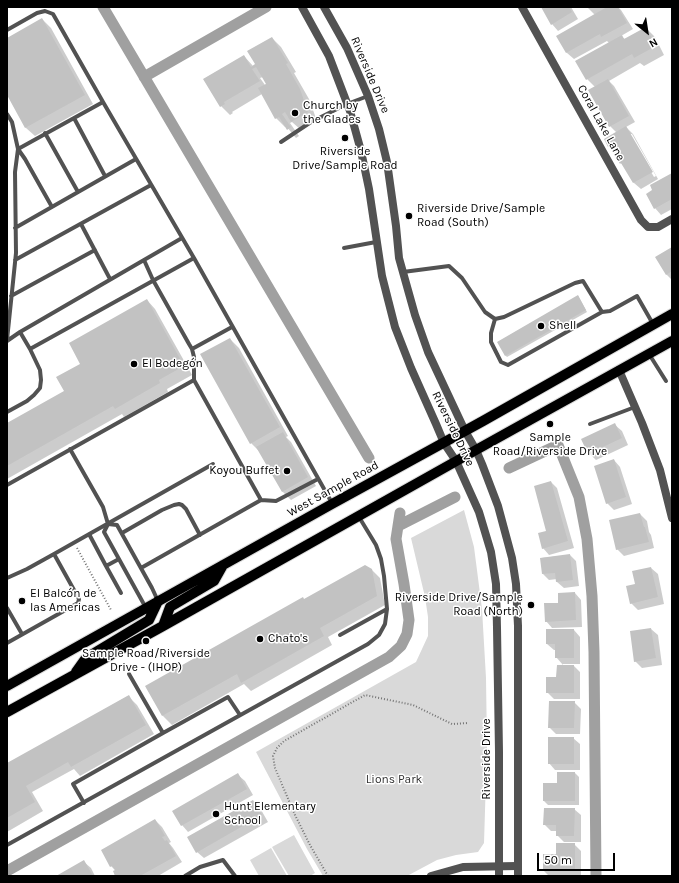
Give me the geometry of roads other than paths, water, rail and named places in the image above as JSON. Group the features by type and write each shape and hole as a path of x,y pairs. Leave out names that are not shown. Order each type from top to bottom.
{"main road":[{"name":"West Sample Road","path":"7,686 672,314"},
{"path":"7,712 672,341"},
{"path":"163,626 170,606 214,581 223,565"},
{"path":"74,675 86,658 150,620 158,601"}],"street":[{"name":"Riverside Drive","path":"302,7 329,56 347,104 362,151 382,276 395,327 411,368 444,442 456,461 479,512 491,552 496,584 499,752 499,876"},
{"name":"Riverside Drive","path":"324,7 347,48 368,96 379,129 387,162 399,258 415,316 428,352 465,431 476,450 498,506 512,558 516,584 518,626 518,876"},
{"name":"Coral Lake Lane","path":"522,7 641,220 648,227 658,227 672,219"},
{"path":"619,370 660,470 672,518"},
{"path":"430,876 463,867 517,866"}],"lane":[{"path":"7,30 37,13 45,11 53,14 194,258 332,504"},
{"path":"281,142 311,122 347,104 368,96"},
{"path":"18,149 103,102"},
{"path":"7,114 13,126 18,149 15,172 15,260 7,340"},
{"path":"74,118 105,176"},
{"path":"45,133 78,192"},
{"path":"18,149 52,207"},
{"path":"16,228 136,159"},
{"path":"15,260 151,185"},
{"path":"81,224 110,279"},
{"path":"7,340 182,238"},
{"path":"344,248 376,242"},
{"path":"11,296 95,250"},
{"path":"30,349 194,258"},
{"path":"144,260 153,280 192,349 194,357 194,380 261,500"},
{"path":"403,272 449,266 462,278 485,312 496,319 504,317 583,280 602,312"},
{"path":"496,319 491,333 491,342 502,362 508,365 602,312 610,311 637,296 654,325"},
{"path":"192,349 232,327"},
{"path":"7,412 27,401 40,388 40,370 20,332"},
{"path":"648,354 666,381"},
{"path":"7,485 194,380"},
{"path":"590,424 635,406"},
{"path":"70,449 103,507 108,524 104,532 146,608"},
{"path":"7,578 28,569 213,464"},
{"path":"141,568 261,500 276,501 318,479"},
{"path":"122,534 162,510 179,504 186,509 200,535"},
{"path":"7,845 368,644 379,635 385,624 387,609 381,559 376,545 358,516"},
{"path":"108,524 117,525 158,601"},
{"path":"89,534 121,593"},
{"path":"7,643 77,605 79,599 54,554"},
{"path":"106,566 119,558"},
{"path":"7,608 22,634"},
{"path":"340,635 387,609"},
{"path":"129,674 163,733"},
{"path":"84,803 73,784 163,733 228,697 240,716"},
{"path":"185,876 200,867 223,860 235,876"}],"waterway":[{"path":"103,7 369,458"},
{"path":"144,77 266,7"},
{"path":"509,468 558,445 579,497 587,539 592,596 596,876"},
{"path":"398,526 455,497"},
{"path":"7,871 389,657 401,646 407,634 409,620 396,539 400,513"}],"place":[{"name":"Church by the Glades","path":"295,113"},
{"name":"Riverside Drive/Sample Road","path":"345,138"},
{"name":"Riverside Drive/Sample Road (South)","path":"409,216"},
{"name":"Shell","path":"541,326"},
{"name":"El Bodegón","path":"134,364"},
{"name":"Sample Road/Riverside Drive","path":"550,424"},
{"name":"Koyou Buffet","path":"287,471"},
{"name":"El Balcón de las Americas","path":"22,601"},
{"name":"Riverside Drive/Sample Road (North)","path":"531,605"},
{"name":"Chato's","path":"260,639"},
{"name":"Sample Road/Riverside Drive - (IHOP)","path":"146,641"},
{"name":"Hunt Elementary School","path":"216,814"}],"park label":[{"name":"Lions Park","path":"394,780"}]}
